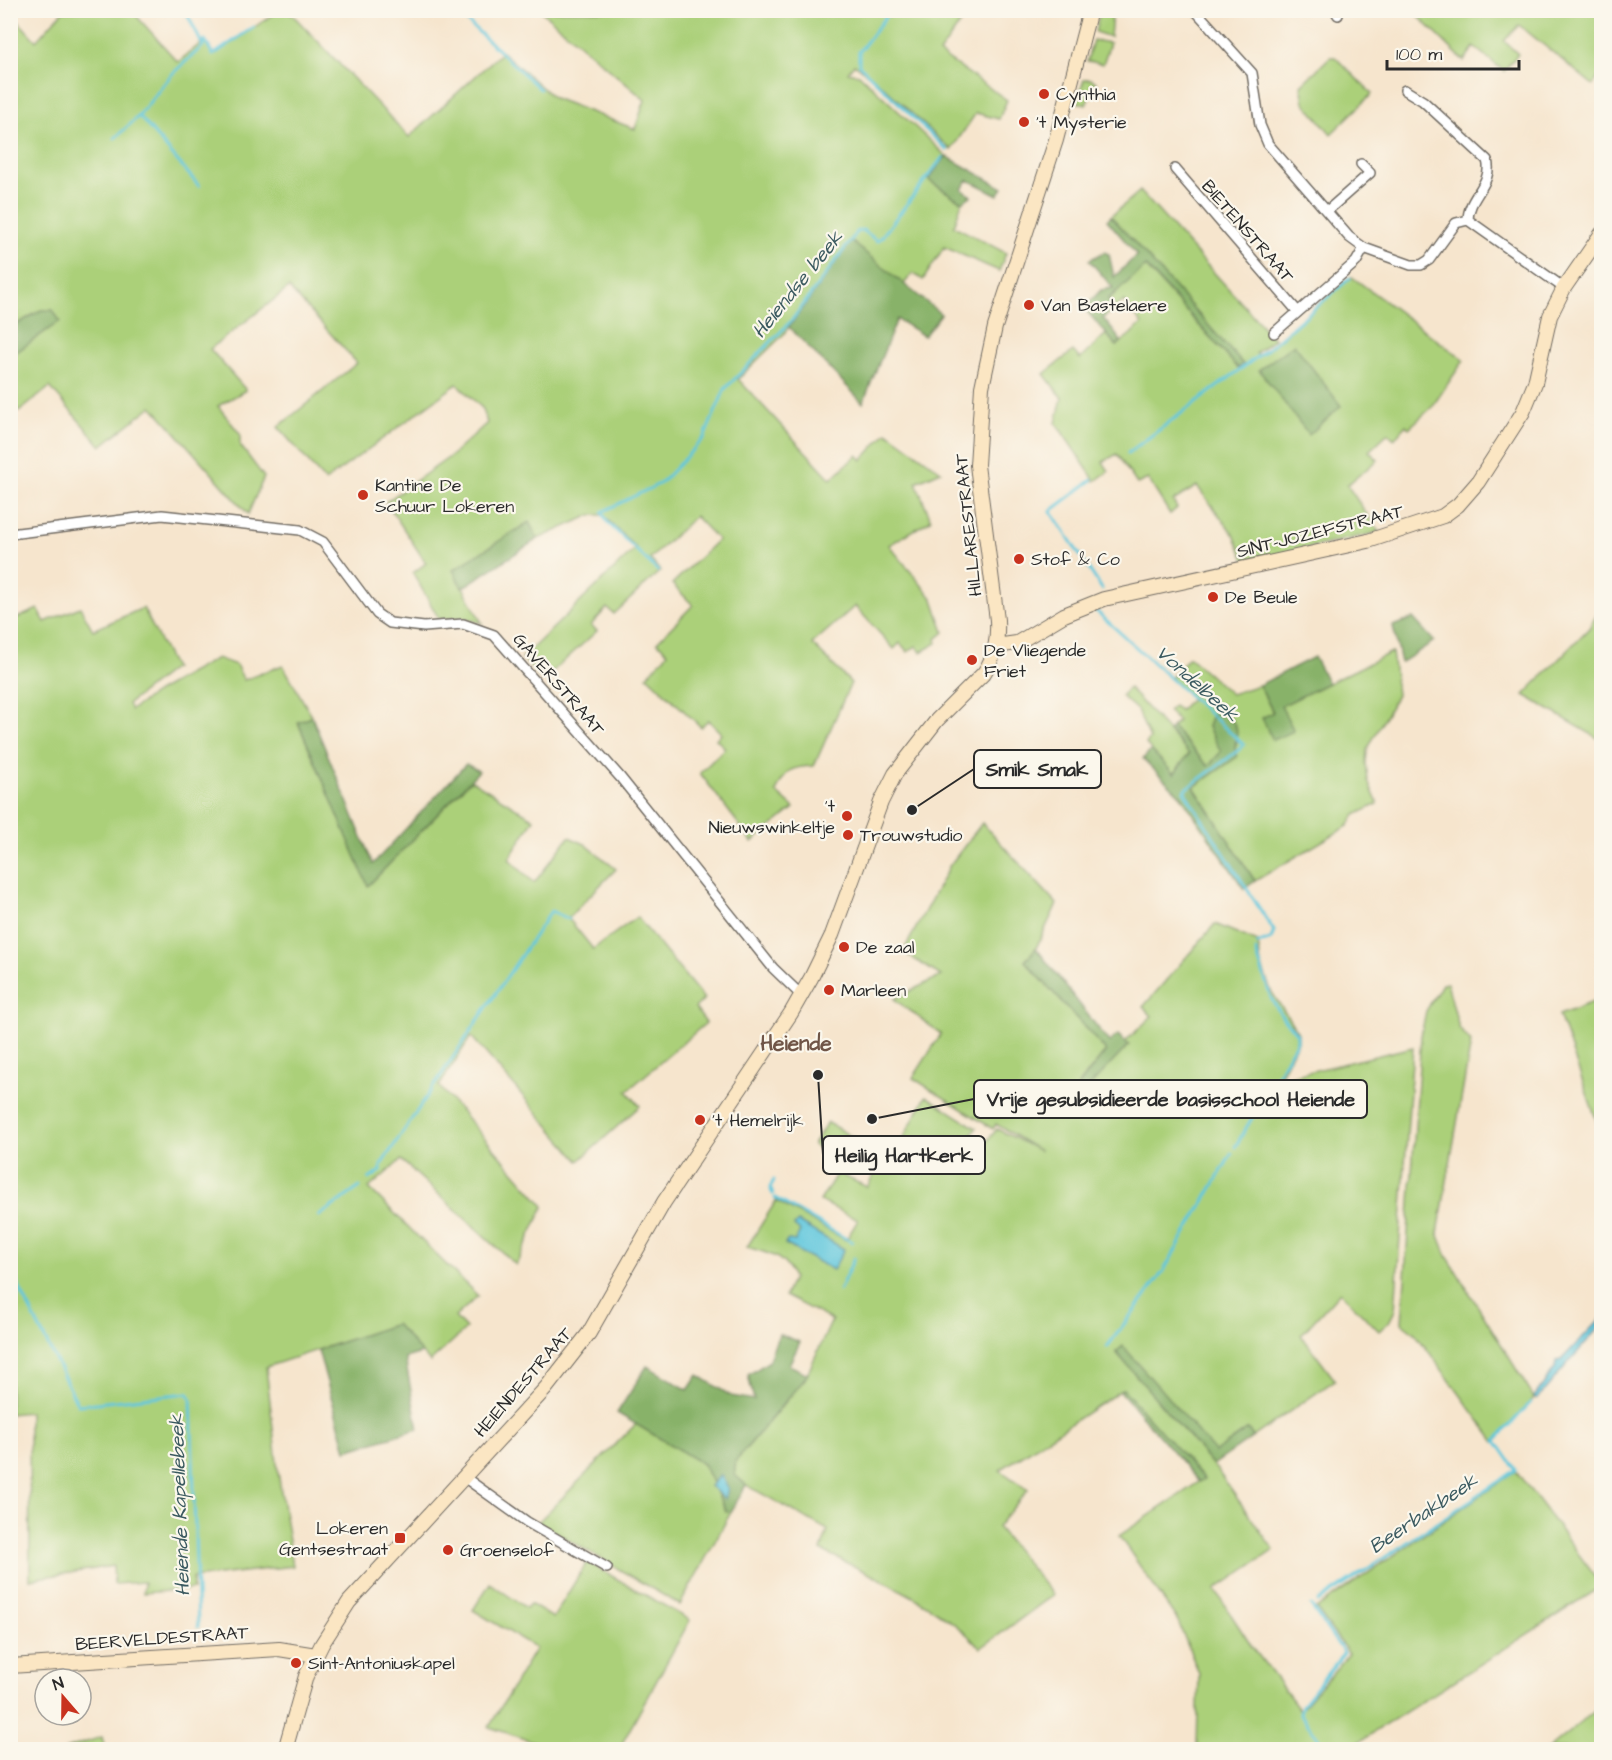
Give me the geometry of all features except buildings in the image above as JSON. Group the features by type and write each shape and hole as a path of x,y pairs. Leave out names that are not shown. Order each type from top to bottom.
{"main road":[{"name":"HILLARESTRAAT","path":"801,995 832,935 870,829 895,774 930,727 984,674 996,646 997,620 977,465 982,387 995,327 1056,140 1090,10"},
{"name":"SINT-JOZEFSTRAAT","path":"996,646 1017,643 1064,615 1104,599 1368,541 1443,516 1458,505 1478,482 1523,412 1535,383 1550,316 1564,288 1602,233"},
{"name":"HEIENDESTRAAT","path":"285,1749 295,1708 316,1655 337,1620 362,1587 553,1379 589,1333 664,1202 801,995"},
{"name":"BEERVELDESTRAAT","path":"10,1666 279,1649 316,1655"}],"street":[{"path":"1198,11 1252,73 1260,125 1268,144 1349,237 1364,248 1411,265 1421,265 1429,260 1456,223 1468,220 1564,288"},
{"path":"1405,90 1423,101 1487,160 1490,171 1488,179 1471,203 1468,220"},
{"path":"1327,211 1370,173 1361,164"},
{"name":"BIETENSTRAAT","path":"1175,170 1298,312"},
{"path":"1275,333 1356,262 1364,248"},
{"name":"GAVERSTRAAT","path":"10,534 162,515 300,530 323,542 377,614 390,623 424,627 463,624 494,634 620,777 773,968 801,995"},
{"path":"464,1477 527,1522 607,1568"}],"green space":[{"path":"883,10 889,16 892,11 969,11 939,53 1007,100 999,119 976,113 951,150 883,86 854,64 848,72 860,75 946,156 929,180 962,202 954,226 1006,253 999,271 944,247 923,280 913,273 904,284 851,242 783,335 738,379 831,479 857,455 862,460 887,432 941,471 916,482 931,520 889,545 933,599 944,632 936,639 937,643 921,652 916,646 908,652 900,643 894,649 855,606 812,644 851,683 814,766 799,767 789,771 776,792 794,808 752,842 700,773 725,748 716,739 721,733 708,720 701,727 647,676 668,653 657,642 693,605 672,584 718,540 695,516 650,559 660,571 614,614 607,608 591,625 597,631 543,680 522,658 636,548 603,515 591,515 538,539 529,523 454,570 482,623 463,618 439,619 413,573 426,563 386,502 451,456 487,423 483,409 457,384 325,481 278,427 357,363 289,288 210,349 246,390 218,406 240,434 240,445 264,477 248,514 152,406 101,446 50,387 19,412 11,401 11,356 60,321 41,310 11,328 10,12 36,41 63,11 132,11 178,62 205,40 214,55 278,11 289,11 409,137 502,52 554,98 635,129 645,100 541,11"},
{"path":"1100,11 1112,15 1110,37 1095,32"},
{"path":"1413,11 1601,11 1601,74 1593,85 1519,25 1504,41 1518,54 1504,71 1474,47 1464,61"},
{"path":"1093,40 1110,43 1103,64 1087,61"},
{"path":"1330,57 1335,57 1372,94 1331,134 1304,102 1301,85"},
{"path":"1084,79 1096,82 1086,105 1077,102"},
{"path":"946,156 1003,188 998,195 968,180 962,189 971,196 962,202 928,180"},
{"path":"1140,191 1274,339 1256,353 1259,356 1352,277 1464,360 1432,407 1409,428 1406,425 1394,439 1388,433 1369,451 1378,460 1347,485 1379,532 1246,562 1234,535 1197,486 1173,501 1177,508 1170,514 1148,479 1137,484 1117,454 1103,462 1109,471 1095,481 1056,423 1062,398 1044,374 1073,351 1080,359 1106,334 1117,346 1142,324 1124,301 1115,308 1108,300 1145,266 1238,368 1243,365 1111,216"},
{"path":"1111,216 1243,365 1238,368 1146,266 1108,299 1115,308 1103,318 1121,341 1117,346 1084,308 1101,290 1113,288 1089,260 1104,252 1109,254 1114,277 1137,255 1107,220"},
{"path":"851,241 941,314 924,336 897,319 863,403 789,327"},
{"path":"41,310 53,310 60,321 11,356 11,328"},
{"path":"1294,344 1341,406 1309,435 1259,370"},
{"path":"529,522 538,539 462,588 453,570"},
{"path":"80,607 93,630 143,608 174,668 128,704 131,710 157,692 217,658 236,665 244,680 283,665 312,717 298,723 369,885 471,780 534,819 509,859 534,883 569,837 585,844 616,869 568,918 593,949 637,917 704,999 695,1008 706,1023 627,1091 640,1106 579,1161 471,1036 439,1086 544,1206 516,1265 401,1160 369,1188 478,1296 455,1317 466,1329 430,1362 396,1324 266,1367 278,1472 293,1566 193,1578 193,1589 143,1593 144,1582 114,1584 113,1566 30,1579 29,1412 10,1414 10,621 38,609 45,622"},
{"path":"1601,608 1601,740 1524,695 1589,628"},
{"path":"1413,618 1434,641 1401,663 1393,626"},
{"path":"1392,652 1397,695 1367,750 1368,781 1378,804 1355,815 1348,826 1255,881 1194,787 1226,760 1238,739 1208,727 1221,752 1208,766 1172,727 1178,721 1168,711 1174,706 1180,710 1192,698 1171,678 1189,657 1231,694 1259,685 1273,713 1273,740 1281,706"},
{"path":"1314,657 1328,683 1281,706 1294,731 1273,740 1262,718 1273,712 1259,685"},
{"path":"1129,688 1189,754 1173,774 1146,744 1150,739 1137,710 1121,696"},
{"path":"1223,712 1231,719 1237,730 1235,751 1237,757 1194,787 1255,881 1244,889 1181,796 1143,759 1151,750 1174,774 1189,754 1169,730 1172,727 1208,766 1221,752 1208,727 1212,714"},
{"path":"312,717 373,864 466,764 479,771 368,886 298,722"},
{"path":"982,823 1057,904 1036,948 1025,961 1106,1051 1078,1085 1085,1090 1129,1045 1125,1042 1152,1016 1143,1007 1215,924 1258,942 1261,964 1271,991 1298,1033 1298,1041 1279,1079 1413,1047 1395,1310 1389,1322 1379,1331 1340,1292 1301,1335 1335,1380 1253,1437 1248,1429 1215,1453 1123,1347 1116,1352 1217,1470 1274,1550 1215,1590 1250,1644 1300,1710 1349,1654 1316,1609 1516,1471 1601,1584 1601,1587 1348,1749 1200,1749 1197,1746 1199,1674 1178,1621 1119,1536 1203,1479 1123,1389 1000,1470 1028,1490 997,1527 1053,1595 981,1648 964,1632 926,1605 885,1581 821,1550 828,1530 746,1485 735,1475 735,1462 805,1379 832,1320 785,1296 793,1278 790,1270 775,1256 747,1247 776,1201 846,1240 858,1220 820,1201 837,1173 867,1187 885,1155 892,1159 926,1096 976,1128 968,1141 980,1150 997,1129 1040,1151 996,1124 993,1129 913,1078 941,1034 894,999 941,976 903,952 950,865"},
{"path":"1036,948 1109,1042 1118,1035 1129,1045 1086,1090 1078,1086 1106,1051 1025,961"},
{"path":"1447,983 1459,1028 1471,1042 1438,1233 1447,1256 1534,1398 1495,1442 1415,1333 1402,1323 1421,1036 1426,1011 1442,984"},
{"path":"1601,999 1601,1133 1559,1015"},
{"path":"827,1122 862,1143 848,1166 813,1145"},
{"path":"396,1324 422,1353 405,1358 418,1429 346,1450 318,1350"},
{"path":"779,1334 800,1342 789,1365 808,1374 735,1462 735,1475 746,1485 731,1512 726,1511 703,1464 617,1413 647,1366 688,1390 698,1375 731,1396 754,1400 748,1375 768,1362"},
{"path":"1123,1346 1215,1452 1248,1429 1253,1437 1213,1465 1116,1352"},
{"path":"1123,1389 1204,1479 1199,1482 1120,1391"},
{"path":"636,1424 703,1464 726,1511 731,1512 680,1605 538,1522"},
{"path":"587,1562 690,1620 619,1749 556,1749 489,1727 536,1648 473,1610 490,1583 526,1608 530,1604 553,1618"},
{"path":"1601,1706 1601,1749 1548,1749"},
{"path":"102,1737 105,1749 65,1749"}],"water":[{"path":"798,1222 844,1249 833,1270 785,1244 788,1240 795,1241 800,1231 794,1226"},
{"path":"1601,1318 1601,1325 1537,1399 1534,1397 1555,1368 1556,1361 1561,1360"},
{"path":"721,1475 728,1488 725,1499 710,1486"}],"waterway":[{"path":"185,10 203,46 171,75 139,116 199,186"},
{"path":"455,10 540,89"},
{"name":"Heiendse beek","path":"881,10 886,16 859,52 859,65 947,150"},
{"name":"Vondelbeek","path":"1488,14 1493,10"},
{"path":"203,45 205,40 213,55 254,27"},
{"path":"115,138 139,116"},
{"name":"Heiendse beek","path":"658,571 608,523 602,512 661,483 704,438 725,389 792,320 857,232 863,230 877,241 880,239 943,157"},
{"name":"Vondelbeek","path":"1128,453 1265,351 1350,278"},
{"path":"1092,480 1051,511 1102,589"},
{"name":"Vondelbeek","path":"1095,610 1244,745 1184,791 1274,931 1271,939 1257,944"},
{"path":"369,1179 381,1171 381,1165 551,911 569,919"},
{"name":"Vondelbeek","path":"1235,1147 1297,1041 1297,1034 1283,1018 1271,998 1256,951"},
{"path":"1107,1347 1163,1272 1232,1153"},
{"path":"773,1194 770,1188 774,1180"},
{"path":"319,1216 360,1187"},
{"path":"775,1198 852,1242"},
{"path":"839,1291 854,1258"},
{"name":"Heiende Kapellebeek","path":"10,1269 78,1405 188,1393 191,1398 198,1627"},
{"name":"Beerbakbeek","path":"1499,1437 1531,1402"},
{"name":"Beerbakbeek","path":"1318,1602 1516,1470 1496,1441 1497,1439"},
{"name":"Beerbakbeek","path":"1311,1606 1344,1653 1302,1705 1300,1714 1322,1743 1323,1750"}],"place":[{"name":"Cynthia","path":"1044,94"},
{"name":"'t Mysterie","path":"1024,122"},
{"name":"Van Bastelaere","path":"1029,305"},
{"name":"Kantine De Schuur Lokeren","path":"363,495"},
{"name":"Stof & Co","path":"1019,559"},
{"name":"De Beule","path":"1213,597"},
{"name":"De Vliegende Friet","path":"972,660"},
{"name":"Smik Smak","path":"912,810"},
{"name":"'t Nieuwswinkeltje","path":"847,816"},
{"name":"Trouwstudio","path":"848,835"},
{"name":"De zaal","path":"844,947"},
{"name":"Marleen","path":"829,990"},
{"name":"Heilig Hartkerk","path":"818,1075"},
{"name":"Vrije gesubsidieerde basisschool Heiende","path":"872,1119"},
{"name":"'t Hemelrijk","path":"700,1120"},
{"name":"Lokeren Gentsestraat","path":"400,1538"},
{"name":"Groenselof","path":"448,1550"},
{"name":"Sint-Antoniuskapel","path":"296,1663"}],"district":[{"name":"Heiende","path":"796,1043"}]}
